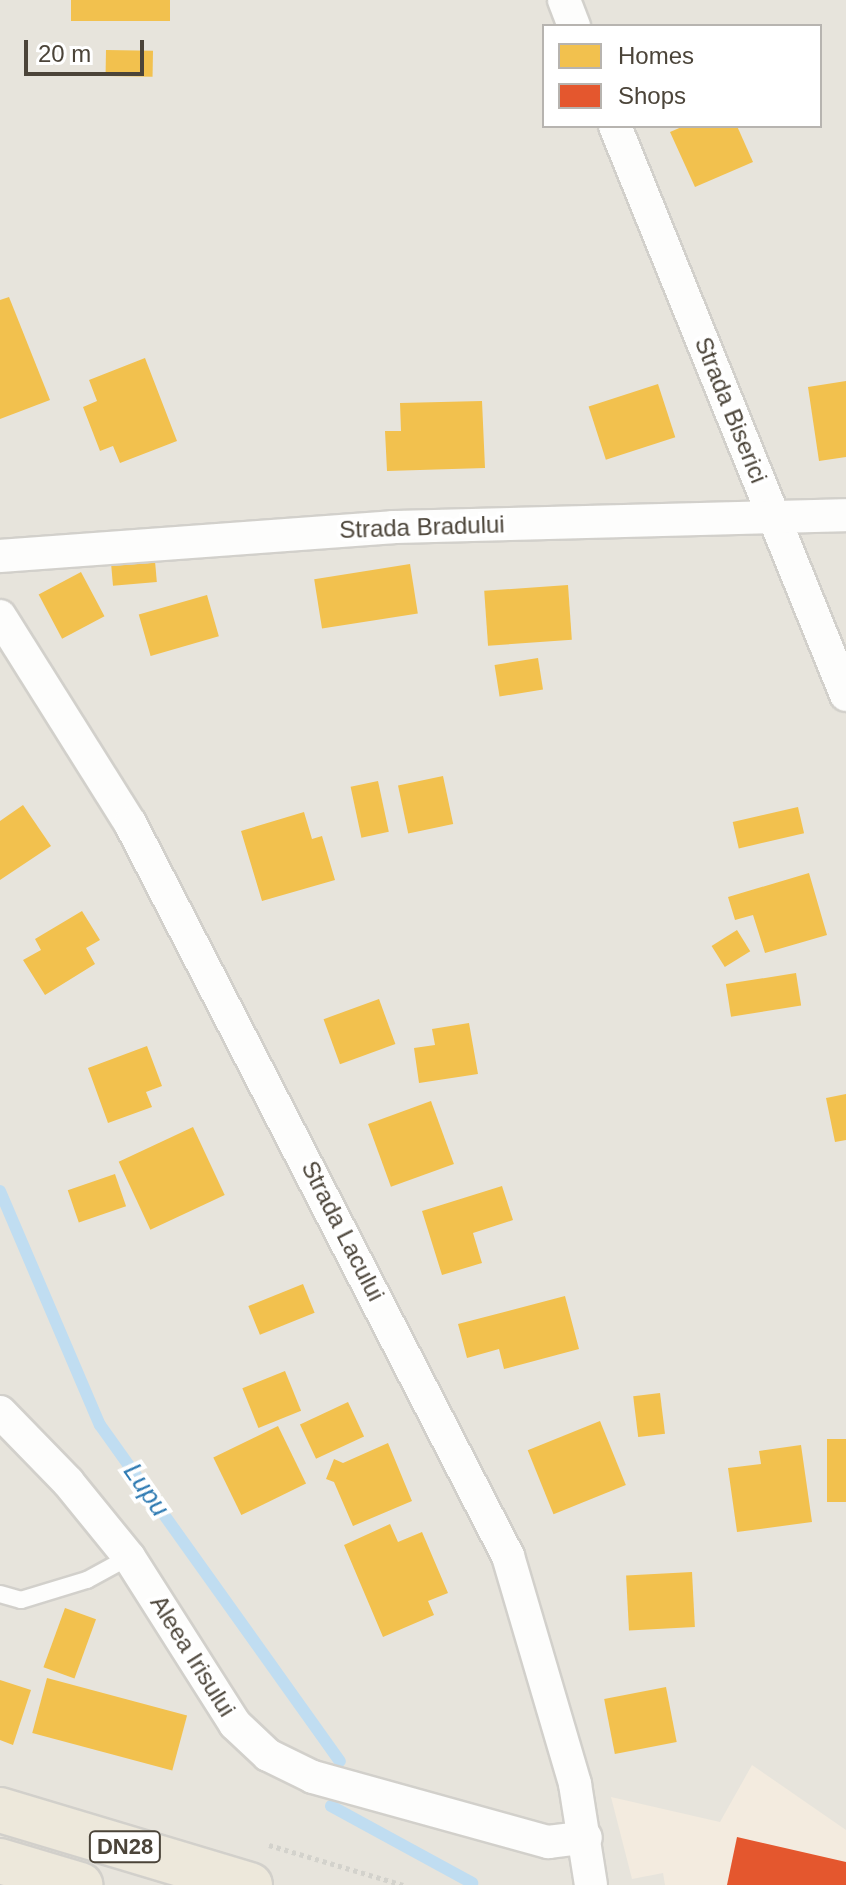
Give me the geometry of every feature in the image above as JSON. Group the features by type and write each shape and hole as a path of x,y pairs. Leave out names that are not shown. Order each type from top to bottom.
{"highway":[{"name":"DN28","path":"0,1810 250,1885"},
{"name":"DN28","path":"0,1861 80,1885"}],"street":[{"path":"564,0 573,24"},
{"name":"Strada Biserici","path":"616,128 846,695"},
{"name":"Strada Bradului","path":"0,556 393,527 846,515"},
{"name":"Strada Lacului","path":"0,616 130,823 508,1556 586,1837 591,1885"},
{"name":"Aleea Irisului","path":"0,1412 68,1482 129,1557 235,1724 268,1755 313,1777 548,1842 586,1837"}],"lane":[{"path":"0,1594 21,1600 87,1580 129,1557"}],"shaded area":[{"path":"0,0 846,0 846,1885 0,1885"},
{"path":"752,1765 846,1830 846,1885 665,1885 663,1873 632,1879 611,1797 720,1822"}],"building: Homes":[{"path":"71,0 170,0 170,21 71,21"},
{"path":"106,50 153,51 153,77 106,76"},
{"path":"679,128 738,128 753,162 695,187 670,132"},
{"path":"9,297 50,400 0,419 0,300"},
{"path":"145,358 177,441 120,463 113,446 100,451 83,407 97,401 89,380"},
{"path":"846,381 846,457 819,461 808,387"},
{"path":"658,384 675,437 606,460 589,407"},
{"path":"482,401 485,468 387,471 385,431 401,431 400,403"},
{"path":"155,561 157,582 113,586 111,565"},
{"path":"410,564 418,613 322,629 314,579"},
{"path":"81,572 104,616 62,639 39,595"},
{"path":"568,585 572,640 488,646 484,591"},
{"path":"207,595 219,636 151,656 139,615"},
{"path":"538,658 543,690 500,696 495,665"},
{"path":"443,776 453,824 408,833 398,786"},
{"path":"378,781 389,832 361,838 351,787"},
{"path":"23,805 51,846 0,880 0,821"},
{"path":"798,807 804,833 739,848 733,822"},
{"path":"304,812 312,839 322,836 335,880 262,901 241,831"},
{"path":"809,873 827,935 765,953 753,915 735,920 728,897"},
{"path":"82,911 100,940 86,948 95,964 45,995 23,960 41,950 35,939"},
{"path":"737,930 750,951 725,967 712,946"},
{"path":"796,973 801,1006 731,1017 726,984"},
{"path":"379,999 395,1044 340,1064 324,1019"},
{"path":"469,1023 478,1074 419,1083 414,1048 435,1045 432,1029"},
{"path":"147,1046 162,1086 146,1092 152,1107 108,1123 88,1068"},
{"path":"846,1094 846,1140 835,1142 826,1098"},
{"path":"431,1101 454,1164 391,1187 368,1124"},
{"path":"193,1127 225,1195 150,1230 119,1162"},
{"path":"115,1174 126,1206 79,1222 68,1190"},
{"path":"502,1186 513,1220 473,1233 482,1263 442,1275 422,1211"},
{"path":"303,1284 315,1313 260,1335 248,1306"},
{"path":"565,1296 579,1349 504,1369 499,1349 467,1358 458,1324"},
{"path":"285,1371 301,1411 258,1428 242,1388"},
{"path":"660,1393 665,1434 638,1437 633,1396"},
{"path":"348,1402 364,1436 316,1459 300,1424"},
{"path":"600,1421 626,1485 554,1514 528,1450"},
{"path":"278,1426 306,1484 241,1515 213,1458"},
{"path":"827,1439 846,1439 846,1502 827,1502"},
{"path":"388,1443 412,1501 353,1526 334,1482 326,1479 334,1459 343,1463"},
{"path":"801,1445 812,1522 737,1532 728,1468 761,1464 759,1451"},
{"path":"390,1524 398,1542 422,1532 448,1593 428,1601 434,1615 383,1637 344,1545"},
{"path":"692,1572 695,1627 629,1630 626,1575"},
{"path":"65,1608 96,1619 74,1678 43,1667"},
{"path":"47,1678 187,1716 172,1771 32,1733"},
{"path":"0,1680 31,1690 13,1745 0,1740"},
{"path":"666,1687 677,1742 615,1754 604,1699"}],"building: Shops":[{"path":"737,1837 846,1862 846,1885 727,1885"}],"waterway":[{"name":"Lupu","path":"0,1191 100,1425 340,1761"},
{"name":"Lupu","path":"331,1806 472,1883"}]}
